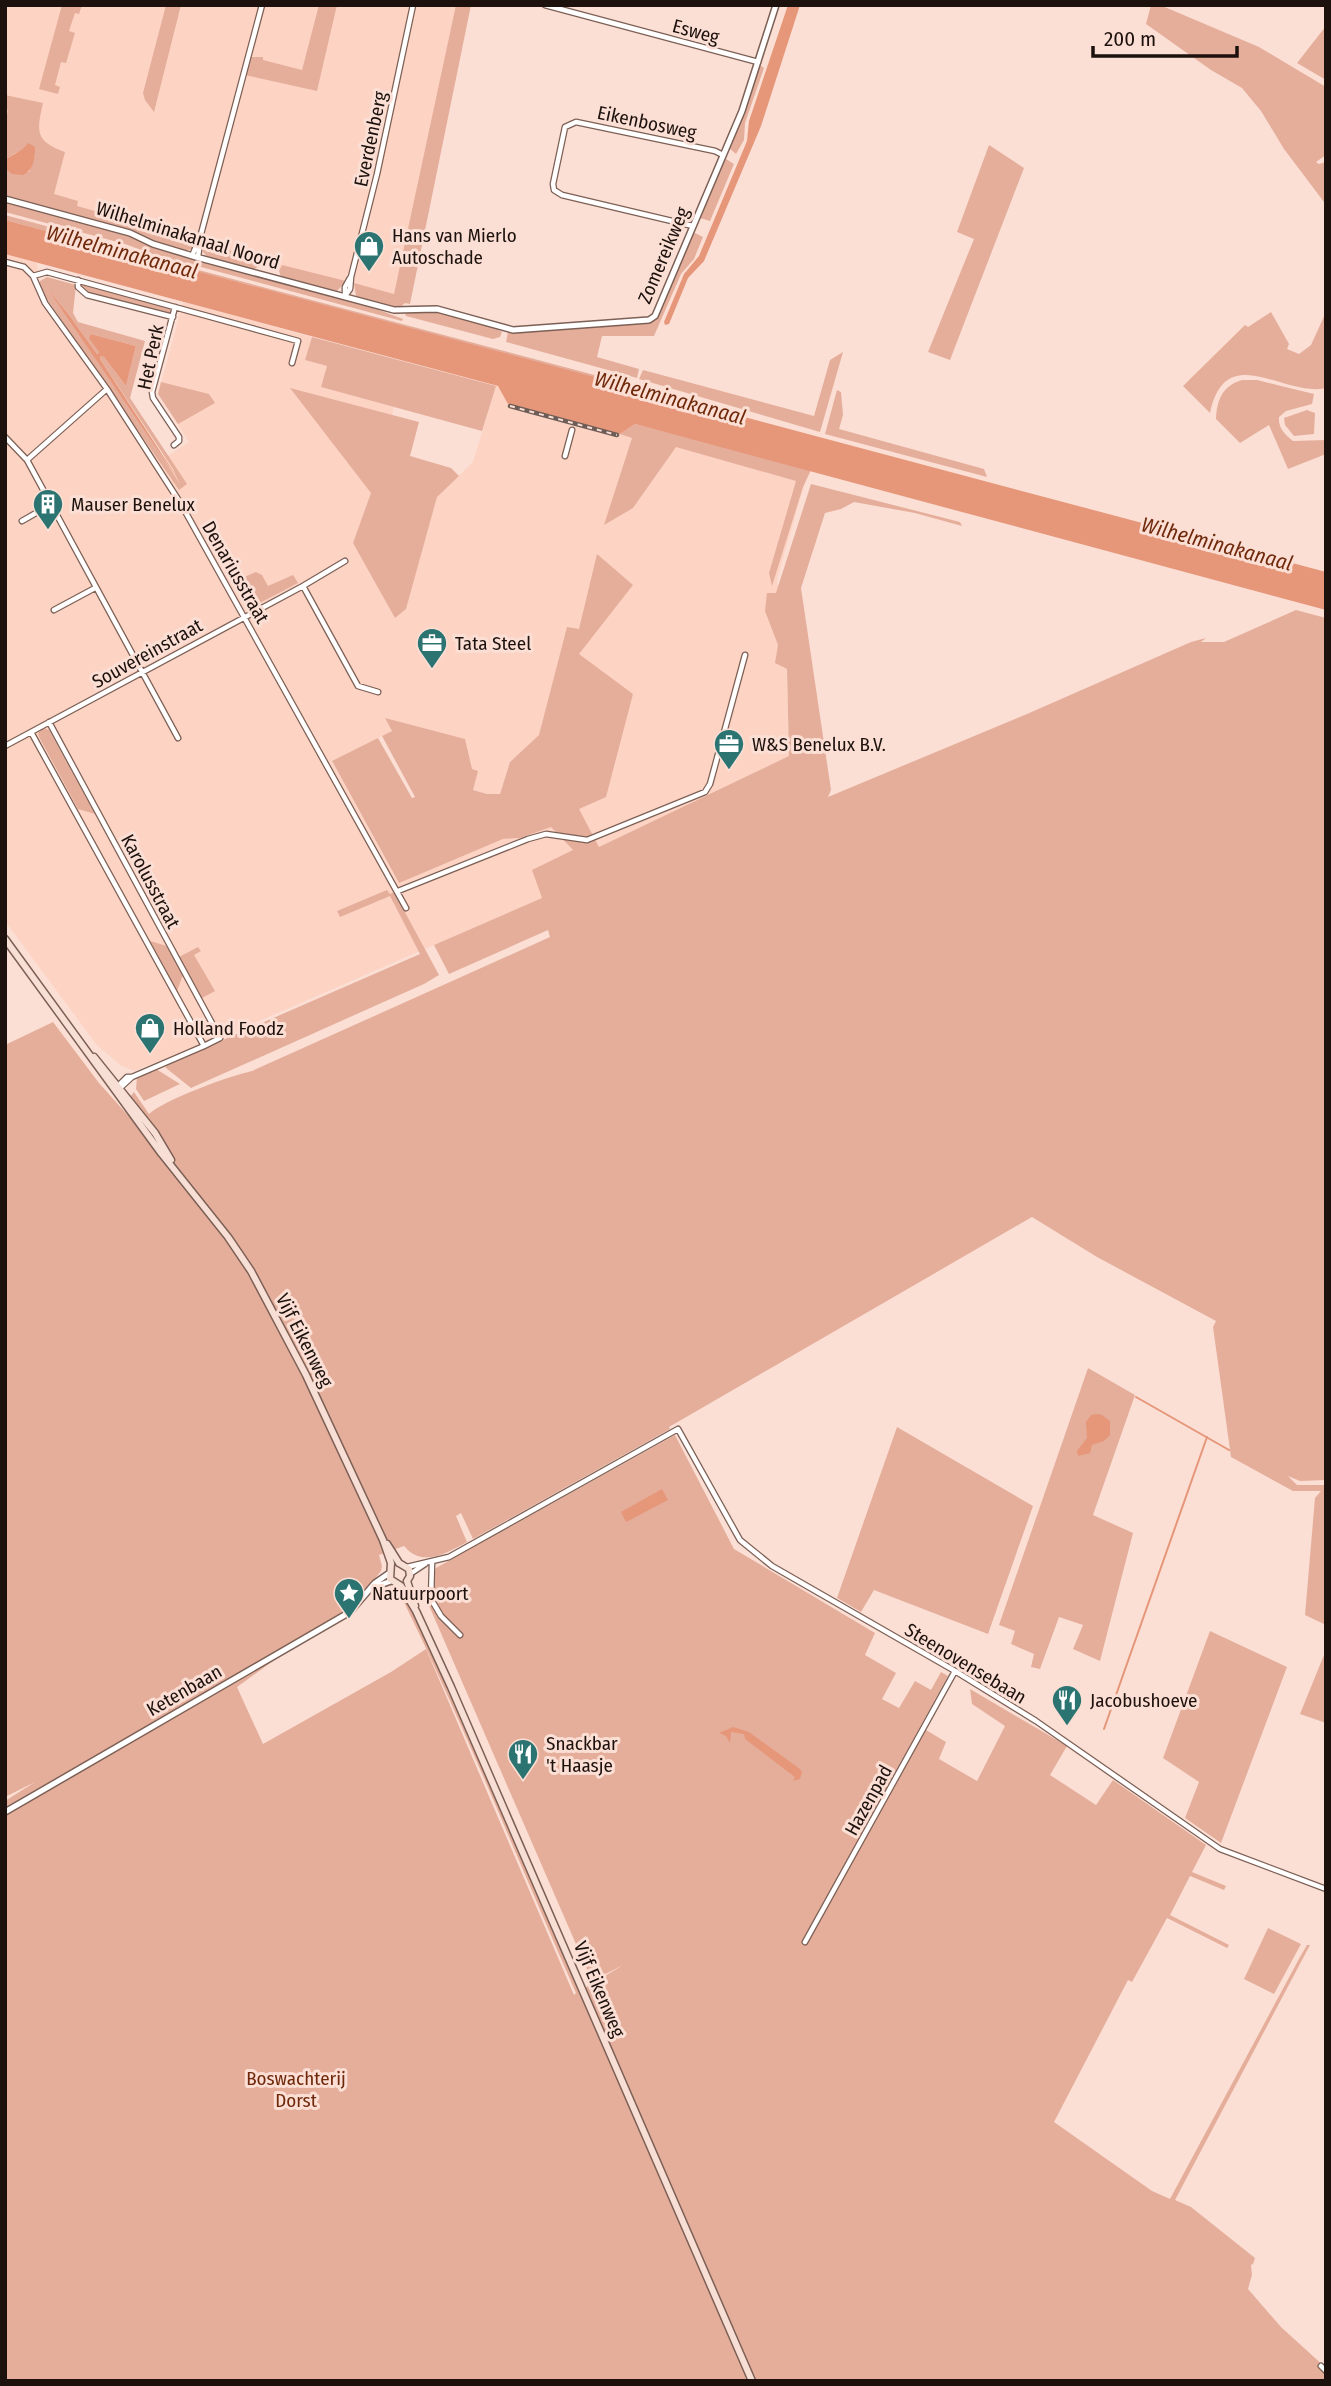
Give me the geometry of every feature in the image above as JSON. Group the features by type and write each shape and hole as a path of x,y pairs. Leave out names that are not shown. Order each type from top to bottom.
{"main road":[{"name":"Vijf Eikenweg","path":"5,939 228,1237 266,1297 383,1539 399,1563"},
{"name":"Vijf Eikenweg","path":"383,1539 390,1574"},
{"path":"399,1563 409,1570 407,1581 399,1584 390,1574 399,1563"},
{"name":"Vijf Eikenweg","path":"407,1581 416,1611"},
{"name":"Vijf Eikenweg","path":"399,1584 416,1611 457,1699 752,2381"}],"street":[{"path":"195,257 261,5"},
{"name":"Everdenberg","path":"345,296 345,287 351,277 377,174 413,5"},
{"name":"Esweg","path":"545,5 758,62"},
{"name":"Zomereikweg","path":"362,301 401,311 437,309 513,330 649,320 655,316 723,155 776,5"},
{"name":"Eikenbosweg","path":"693,226 562,195 554,190 565,127 576,122 715,151 723,155"},
{"name":"Wilhelminakanaal Noord","path":"5,199 130,233 153,244 195,257 362,301"},
{"path":"5,262 24,267 33,276 47,272 299,341 292,363"},
{"name":"Denariusstraat","path":"33,276 45,303 107,389 181,504 407,908"},
{"path":"78,280 78,287 87,295 173,317"},
{"name":"Het Perk","path":"174,445 179,441 179,437 153,398 152,392 175,307"},
{"path":"27,460 107,389"},
{"path":"565,456 572,430"},
{"path":"5,437 27,460 178,738"},
{"path":"22,520 50,505"},
{"name":"Souvereinstraat","path":"5,746 345,561"},
{"path":"303,586 358,686 378,691"},
{"path":"54,610 95,588"},
{"path":"398,891 541,834 587,841 705,792 710,784 745,656"},
{"name":"Karolusstraat","path":"31,732 204,1045 220,1038 49,722"},
{"path":"118,1088 132,1077 204,1045"},
{"name":"Steenovensebaan","path":"431,1562 449,1557 678,1429 734,1530 748,1549 772,1566 955,1671 1067,1741 1220,1849 1326,1889"},
{"path":"409,1570 431,1562 431,1599 442,1616 460,1634"},
{"name":"Ketenbaan","path":"5,1812 350,1612 372,1588 390,1574"},
{"name":"Hazenpad","path":"805,1942 955,1671"}],"shaded area":[{"path":"5,5 460,5 399,298 5,207"},
{"path":"5,254 37,263 40,289 160,461 189,442 158,394 183,302 312,337 306,360 327,366 322,387 394,407 371,494 353,543 406,608 437,497 473,462 496,386 500,388 508,404 620,434 808,472 777,579 786,649 789,756 599,847 539,735 510,762 500,794 487,794 473,790 472,769 386,718 392,731 332,762 398,882 503,839 520,838 551,826 573,850 542,898 218,1039 134,1071 120,1065 96,1044 5,921"}],"green space":[{"path":"62,5 82,5 79,14 75,13 69,31 75,33 66,63 61,62 55,85 60,87 58,94 39,89"},
{"path":"166,5 181,5 154,112 143,93"},
{"path":"319,5 337,5 317,91 245,75 250,57 263,57 263,60 302,70"},
{"path":"456,5 471,5 410,304 405,303 398,309 356,296 354,283 394,294"},
{"path":"1151,5 1160,5 1259,47 1326,87 1326,155 1316,162 1326,162 1324,202 1242,88 1211,70 1146,24"},
{"path":"1326,26 1326,80 1297,63"},
{"path":"760,65 764,68 745,123 744,140 736,154 729,148"},
{"path":"5,95 43,103 40,134 48,144 65,152 54,194 78,201 77,206 184,236 186,232 192,234 195,241 192,249 185,251 156,242 132,230 5,196 5,165 6,169 29,172 35,155 26,146 5,161 5,123 8,110 5,109"},
{"path":"989,145 1024,168 950,360 928,352 974,239 957,232"},
{"path":"726,159 734,164 710,221 700,218 724,161"},
{"path":"5,202 127,235 163,251 355,301 403,319 402,321 149,253 5,212"},
{"path":"5,215 128,248 161,260 636,386 635,389 5,220"},
{"path":"695,233 703,237 694,259 681,274 654,336 602,336 597,357 639,369 637,378 506,342 508,332 645,324 656,318"},
{"path":"202,243 263,259 262,265 254,269 207,256 203,252"},
{"path":"282,265 346,281 337,291 281,277 279,271"},
{"path":"47,277 76,285 73,313 78,322 145,341 130,398 187,484 179,490 40,289 40,281","holes":["46,287 97,354 99,352 91,334 136,346 126,386 104,357 101,356 100,359 173,469 180,484"]},
{"path":"79,284 171,309 169,315 86,292"},
{"path":"433,311 493,327 502,332 500,337 493,339 406,316 405,313"},
{"path":"1271,312 1289,344 1287,349 1299,354 1311,345 1326,312 1326,388 1310,389 1243,375 1229,379 1218,391 1210,413 1183,386 1245,325 1248,327"},
{"path":"312,337 496,386 482,431 321,387 327,366 305,360"},
{"path":"843,352 820,432 639,379 643,370 814,416 830,360"},
{"path":"1242,380 1257,380 1314,394 1312,404 1286,411 1279,417 1280,425 1293,441 1326,440 1326,454 1288,469 1269,425 1240,443 1216,419 1225,390"},
{"path":"161,382 209,394 215,403 178,424 158,394"},
{"path":"290,388 419,422 410,456 451,468 459,476 437,497 406,609 395,618 353,543 371,493"},
{"path":"837,390 841,392 843,415 839,429 984,469 987,477 825,434"},
{"path":"1307,410 1315,413 1314,434 1294,436 1285,425 1284,418"},
{"path":"635,424 811,470 803,487 772,586 769,573 796,481 676,447 633,508 604,525 632,438 620,434"},
{"name":"Boswachterij Dorst","path":"811,484 960,522 962,526 915,513 854,502 825,513 801,588 831,790 828,797 1191,642 1206,638 1201,642 1224,642 1296,610 1326,618 1326,1480 1300,1481 1288,1476 1297,1485 1326,1485 1326,1625 1305,1615 1315,1498 1321,1491 1293,1491 1231,1457 1213,1327 1216,1321 1097,1257 1032,1217 669,1427 670,1429 473,1539 461,1513 456,1516 467,1542 435,1556 419,1556 404,1546 379,1555 381,1571 352,1608 237,1687 263,1744 391,1672 426,1649 402,1598 405,1596 439,1665 580,1991 623,1965 592,1981 427,1601 436,1568 675,1435 734,1549 875,1633 865,1655 896,1673 882,1699 899,1708 915,1681 931,1690 941,1672 948,1676 806,1935 808,1937 926,1730 946,1742 939,1759 977,1781 1005,1726 972,1704 970,1689 1067,1746 1050,1775 1096,1805 1113,1780 1206,1845 1192,1872 1226,1886 1224,1890 1190,1876 1170,1915 1229,1945 1227,1948 1167,1918 1132,1982 1128,1980 1054,2122 1152,2191 1170,2199 1300,1957 1307,1945 1310,1945 1175,2200 1191,2207 1255,2258 1251,2265 1252,2275 1248,2289 1281,2327 1326,2368 1326,2381 5,2381 5,1801 35,1782 5,1797 5,1045 53,1022 99,1083 133,1121 144,1116 129,1098 134,1092 149,1114 182,1096 252,1071 550,937 548,930 449,974 434,945 542,898 532,870 573,850 551,827 520,838 503,839 399,883 332,761 378,738 412,798 415,797 382,736 392,731 385,718 465,739 472,769 478,771 473,790 500,794 510,762 539,735 567,627 579,629 597,554 633,585 579,654 633,694 606,797 579,809 599,847 789,756 787,669 775,663 778,645 765,611 767,593 776,593","holes":["428,1654 576,1993 574,1995"]},
{"path":"256,572 262,575 268,586 293,575 298,583 250,608 235,581"},
{"path":"43,728 49,730 95,814 78,809 39,737 38,733"},
{"path":"387,890 390,894 394,892 439,975 191,1088 166,1068 165,1065 420,954 390,896 340,917 337,911"},
{"path":"150,941 167,946 183,975 177,991"},
{"path":"198,947 201,951 194,955 215,991 202,998 179,957"},
{"path":"156,1069 180,1084 144,1101 136,1089 137,1077"},
{"path":"1088,1368 1135,1395 1093,1515 1133,1533 1100,1661 1073,1649 1083,1625 1059,1617 1040,1669 1031,1667 1034,1654 1011,1644 1015,1631 999,1625"},
{"path":"897,1427 1033,1506 988,1634 874,1590 861,1612 837,1598"},
{"path":"1210,1631 1287,1667 1221,1843 1185,1818 1199,1782 1163,1758"},
{"path":"1326,1650 1326,1723 1300,1714"},
{"path":"1268,1928 1301,1944 1274,1994 1244,1979"}],"water":[{"path":"788,5 800,5 761,126 704,261 688,278 669,324 665,325 684,274 699,256 747,141 749,121"},
{"path":"28,143 35,147 32,167 23,175 12,174 6,169 5,161"},
{"name":"Wilhelminakanaal","path":"5,220 1326,572 1326,610 635,424 620,434 508,404 498,386 5,254"},
{"path":"46,287 97,354 99,352 89,338 91,334 136,346 126,386 104,357 101,356 100,359 182,485"},
{"path":"1097,1414 1110,1421 1110,1435 1104,1441 1092,1445 1090,1453 1078,1456 1077,1451 1087,1438 1086,1422 1091,1415"},
{"path":"662,1489 668,1500 626,1522 621,1512"},
{"path":"733,1727 749,1732 800,1769 800,1779 793,1781 795,1777 745,1739 744,1734 731,1732 730,1743 726,1736 719,1733"}],"waterway":[{"path":"1136,1397 1229,1450"},
{"path":"1104,1729 1207,1437"}],"railway":[{"path":"510,406 617,435"}],"place":[{"name":"Hans van Mierlo Autoschade","path":"369,273"},
{"name":"Mauser Benelux","path":"48,531"},
{"name":"Tata Steel","path":"432,670"},
{"name":"W&S Benelux B.V.","path":"729,771"},
{"name":"Holland Foodz","path":"150,1055"},
{"name":"Natuurpoort","path":"349,1620"},
{"name":"Jacobushoeve","path":"1067,1727"},
{"name":"Snackbar 't Haasje","path":"523,1781"}]}
